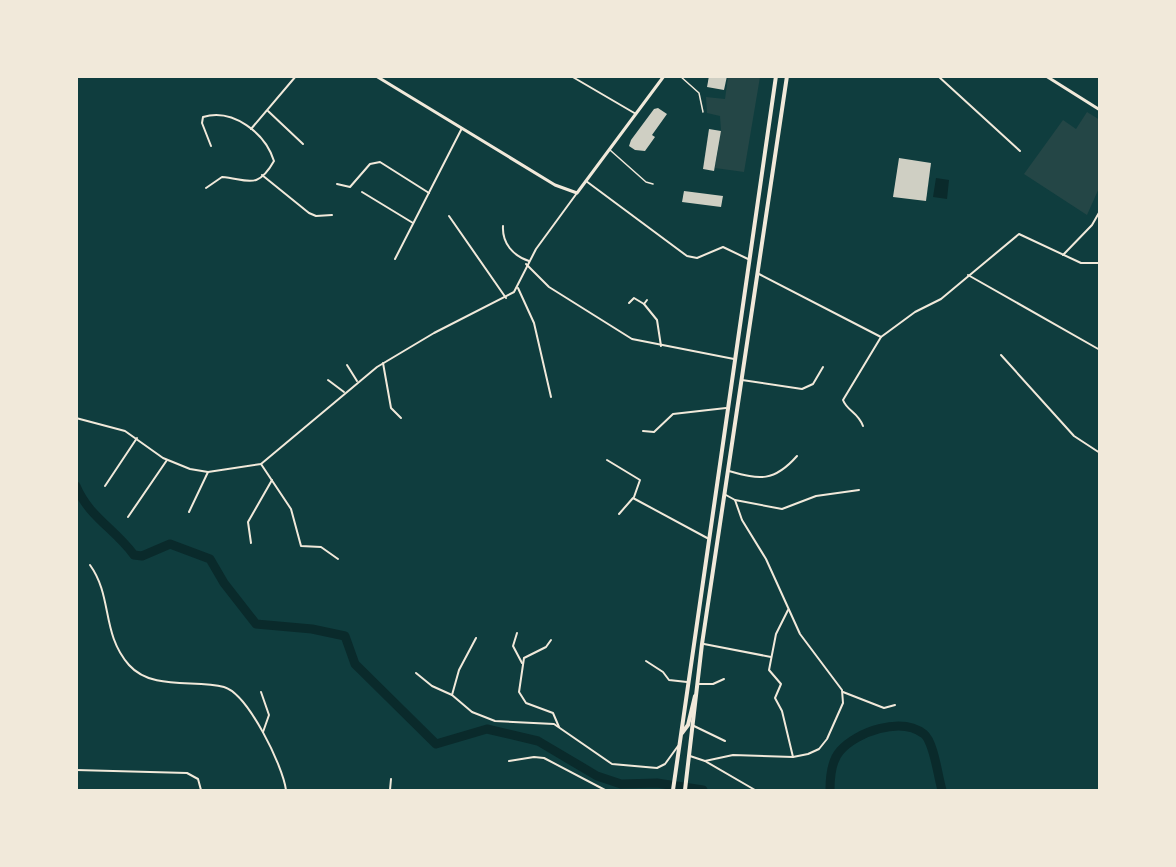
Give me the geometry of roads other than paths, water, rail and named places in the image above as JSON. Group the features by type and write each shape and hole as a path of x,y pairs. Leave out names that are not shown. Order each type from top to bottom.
{"main road":[{"path":"673,790 726,408 776,76"},
{"path":"685,790 702,644 787,76"},
{"path":"682,733 688,725 698,687"}],"street":[{"path":"250,129 296,76"},
{"path":"376,76 555,185 577,193"},
{"path":"571,76 636,114"},
{"path":"76,418 121,429 167,460 190,470 208,472 261,464 357,381 383,363 449,324 506,298 518,288 528,263 664,76"},
{"path":"938,76 1020,151"},
{"path":"1046,77 1100,110"},
{"path":"267,110 303,144"},
{"path":"206,189 222,177 246,183 262,175 274,159 250,129 232,117 204,116 202,123 211,146"},
{"path":"395,259 462,128"},
{"path":"337,184 350,187 370,164 380,162 429,193"},
{"path":"262,175 309,213 316,216 332,215"},
{"path":"586,181 687,256 697,258 723,247 750,260"},
{"path":"362,192 413,223"},
{"path":"1063,255 1092,225 1100,211"},
{"path":"449,216 506,298"},
{"path":"503,226 505,240 510,248 528,263 549,288 616,330 632,339 734,359"},
{"path":"863,426 858,415 845,405 843,400 881,336 915,312 941,299 1019,234 1081,263 1100,263"},
{"path":"756,272 881,336"},
{"path":"968,275 1100,350"},
{"path":"518,288 534,323 551,396"},
{"path":"629,303 634,298 644,304 657,320 661,346"},
{"path":"644,304 647,300"},
{"path":"1001,355 1074,436 1100,453"},
{"path":"383,363 391,408 401,418"},
{"path":"347,365 357,381"},
{"path":"741,381 802,389 813,384 822,367"},
{"path":"328,380 344,392"},
{"path":"643,431 654,432 673,414 726,408"},
{"path":"105,486 137,438"},
{"path":"729,471 763,478 782,471 797,456"},
{"path":"607,459 640,480 633,498 619,514"},
{"path":"128,517 167,460"},
{"path":"261,464 294,516 301,546 321,547 338,558"},
{"path":"189,512 208,472"},
{"path":"251,543 248,522 272,480"},
{"path":"726,495 735,500 782,509 816,496 859,490"},
{"path":"633,498 709,539"},
{"path":"735,500 742,519 766,559 805,643 843,692 884,708 896,705"},
{"path":"90,565 102,582 111,638 128,664 147,678 227,688 238,697 263,732 281,768 286,790"},
{"path":"788,610 776,634 769,673 781,684 775,698 782,711 793,757"},
{"path":"517,633 513,646 522,663"},
{"path":"452,695 459,670 476,638"},
{"path":"551,640 546,647 524,658 519,692 522,700 553,712 560,728"},
{"path":"702,644 771,657"},
{"path":"646,661 663,672 669,680 688,682"},
{"path":"416,673 432,686 452,695 472,712 495,721 547,723 560,728 615,765 657,768 665,764 680,744"},
{"path":"698,687 724,679"},
{"path":"261,692 269,715 263,732"},
{"path":"705,761 733,755 793,757 813,752 827,739 841,711 843,692"},
{"path":"694,726 725,741"},
{"path":"690,756 705,761 755,790"},
{"path":"508,761 534,757 544,758 605,790"},
{"path":"76,770 191,774 198,779 201,790"},
{"path":"390,790 391,779"}],"lane":[{"path":"680,76 701,97 703,112"},
{"path":"610,150 646,182 653,184"}],"waterway":[{"path":"76,486 88,506 134,555 142,556 170,544 210,559 224,583 256,624 312,629 345,636 355,664 436,744 487,729 538,741 597,776 621,784 657,783 703,790"},
{"path":"830,790 833,765 840,751 857,738 892,726 903,726 924,734 933,752 942,790"}]}
